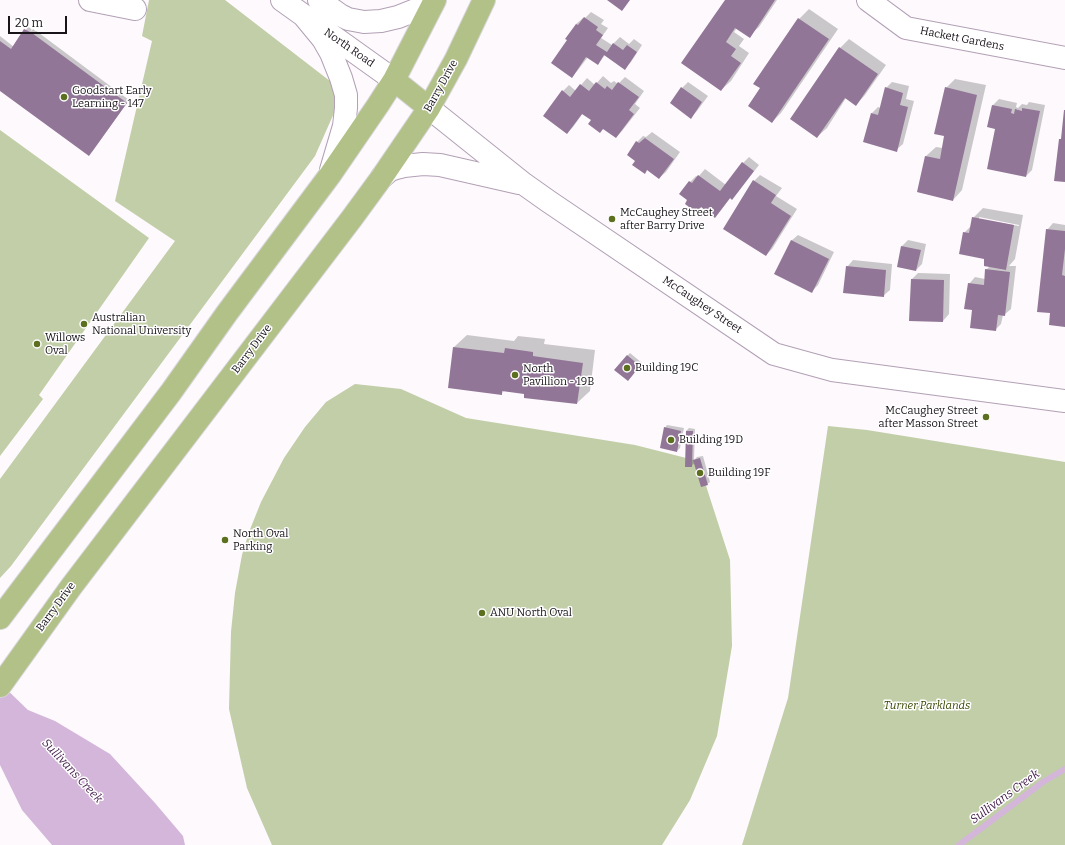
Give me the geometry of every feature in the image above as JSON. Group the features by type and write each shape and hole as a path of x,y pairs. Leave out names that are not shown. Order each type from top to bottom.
{"main road":[{"name":"Barry Drive","path":"1,684 71,587 382,177 430,108 456,59 484,0"},
{"path":"0,618 166,398 227,313 330,175 394,80 434,2"},
{"name":"McCaughey Street","path":"394,80 430,108"}],"street":[{"path":"90,0 135,9"},
{"name":"North Road","path":"282,0 394,80"},
{"name":"North Road","path":"319,0 348,19 364,22 398,17 434,2"},
{"name":"Hackett Gardens","path":"868,0 906,28 1065,58"},
{"name":"North Road","path":"304,16 323,39 331,53 346,95 344,126 330,175"},
{"name":"McCaughey Street","path":"430,108 524,184 774,354 832,370 1065,401"},
{"path":"382,177 390,170 396,168 413,164 423,164 440,165 524,184"}],"green space":[{"path":"149,0 225,0 339,88 338,104 315,156 11,566 0,578 0,479 175,241 115,201 152,41 142,36"},
{"name":"Willows Oval","path":"0,130 149,238 39,395 43,399 0,456"},
{"name":"ANU North Oval","path":"355,384 401,389 466,418 635,445 698,461 730,560 732,646 717,736 690,800 662,845 272,845 247,788 229,709 231,632 235,593 242,555 249,532 261,502 284,458 305,427 326,402"},
{"name":"Turner Parklands","path":"828,426 867,430 1065,462 1065,845 742,845 788,698"}],"water":[{"path":"0,683 28,710 55,721 110,754 183,836 185,845 52,845 22,810 0,765"}],"building":[{"path":"607,0 630,0 622,11"},
{"path":"725,0 775,0 750,38 735,28 726,42 736,49 731,56 741,63 721,91 681,63"},
{"path":"584,17 598,27 596,30 603,35 596,45 607,52 613,43 623,50 627,45 637,52 625,70 604,55 598,65 586,57 572,78 551,63 567,40 565,39 576,24 578,25"},
{"path":"798,18 829,39 772,123 748,106 760,88 753,84"},
{"name":"Goodstart Early Learning - 147","path":"24,29 32,33 127,103 89,156 0,91 0,41 11,49"},
{"path":"839,47 878,74 856,106 845,98 817,138 790,119"},
{"path":"596,82 605,89 607,86 612,90 618,82 639,97 629,110 634,114 616,138 603,129 600,133 588,124 591,120 582,114 567,134 543,116 562,90 570,97 580,84 589,91"},
{"path":"681,87 702,102 691,119 670,103"},
{"path":"885,87 903,93 900,105 908,107 897,152 863,142 871,113 878,115"},
{"path":"945,87 977,95 953,201 917,192 925,156 940,159 944,136 934,134"},
{"path":"992,105 1012,109 1011,113 1014,114 1015,109 1022,111 1022,108 1040,111 1026,177 987,169 995,129 987,127"},
{"path":"1065,110 1065,182 1054,181"},
{"path":"645,138 674,159 659,179 647,170 645,174 632,165 635,161 627,155 636,141 639,143"},
{"path":"742,162 754,171 732,200 730,198 715,218 701,207 697,213 685,204 687,200 679,194 689,181 692,183 698,175 720,191"},
{"path":"753,180 776,195 771,203 791,216 766,256 723,229"},
{"path":"972,217 1014,225 1006,270 984,266 984,259 959,254 963,232 969,233"},
{"path":"1046,229 1065,231 1065,249 1062,275 1065,276 1065,327 1049,325 1050,313 1037,312"},
{"path":"791,240 829,259 812,293 774,274"},
{"path":"901,246 921,250 916,271 897,267"},
{"path":"846,266 886,270 884,297 843,293"},
{"path":"985,269 1010,272 1005,316 998,315 996,331 970,328 972,310 964,309 968,283 984,285"},
{"path":"911,279 944,280 943,322 909,321"},
{"name":"North Pavillion - 19B","path":"453,347 504,353 505,348 533,352 533,356 583,363 577,404 524,398 524,394 502,391 502,395 448,388"},
{"name":"Building 19C","path":"627,355 640,366 628,381 614,370"},
{"name":"Building 19D","path":"664,427 681,431 677,452 660,448"},
{"path":"686,431 693,431 692,467 685,467"},
{"name":"Building 19F","path":"700,458 708,485 701,487 693,460"}],"waterway":[{"name":"Sullivans Creek","path":"959,845 1043,782 1065,769"}],"place":[{"name":"Goodstart Early Learning - 147","path":"64,97"},
{"name":"McCaughey Street after Barry Drive","path":"612,219"},
{"name":"Australian National University","path":"84,324"},
{"name":"Willows Oval","path":"37,344"},
{"name":"Building 19C","path":"627,368"},
{"name":"North Pavillion - 19B","path":"515,375"},
{"name":"McCaughey Street after Masson Street","path":"986,417"},
{"name":"Building 19D","path":"671,440"},
{"name":"Building 19F","path":"700,473"},
{"name":"North Oval Parking","path":"225,540"},
{"name":"ANU North Oval","path":"482,613"}]}
